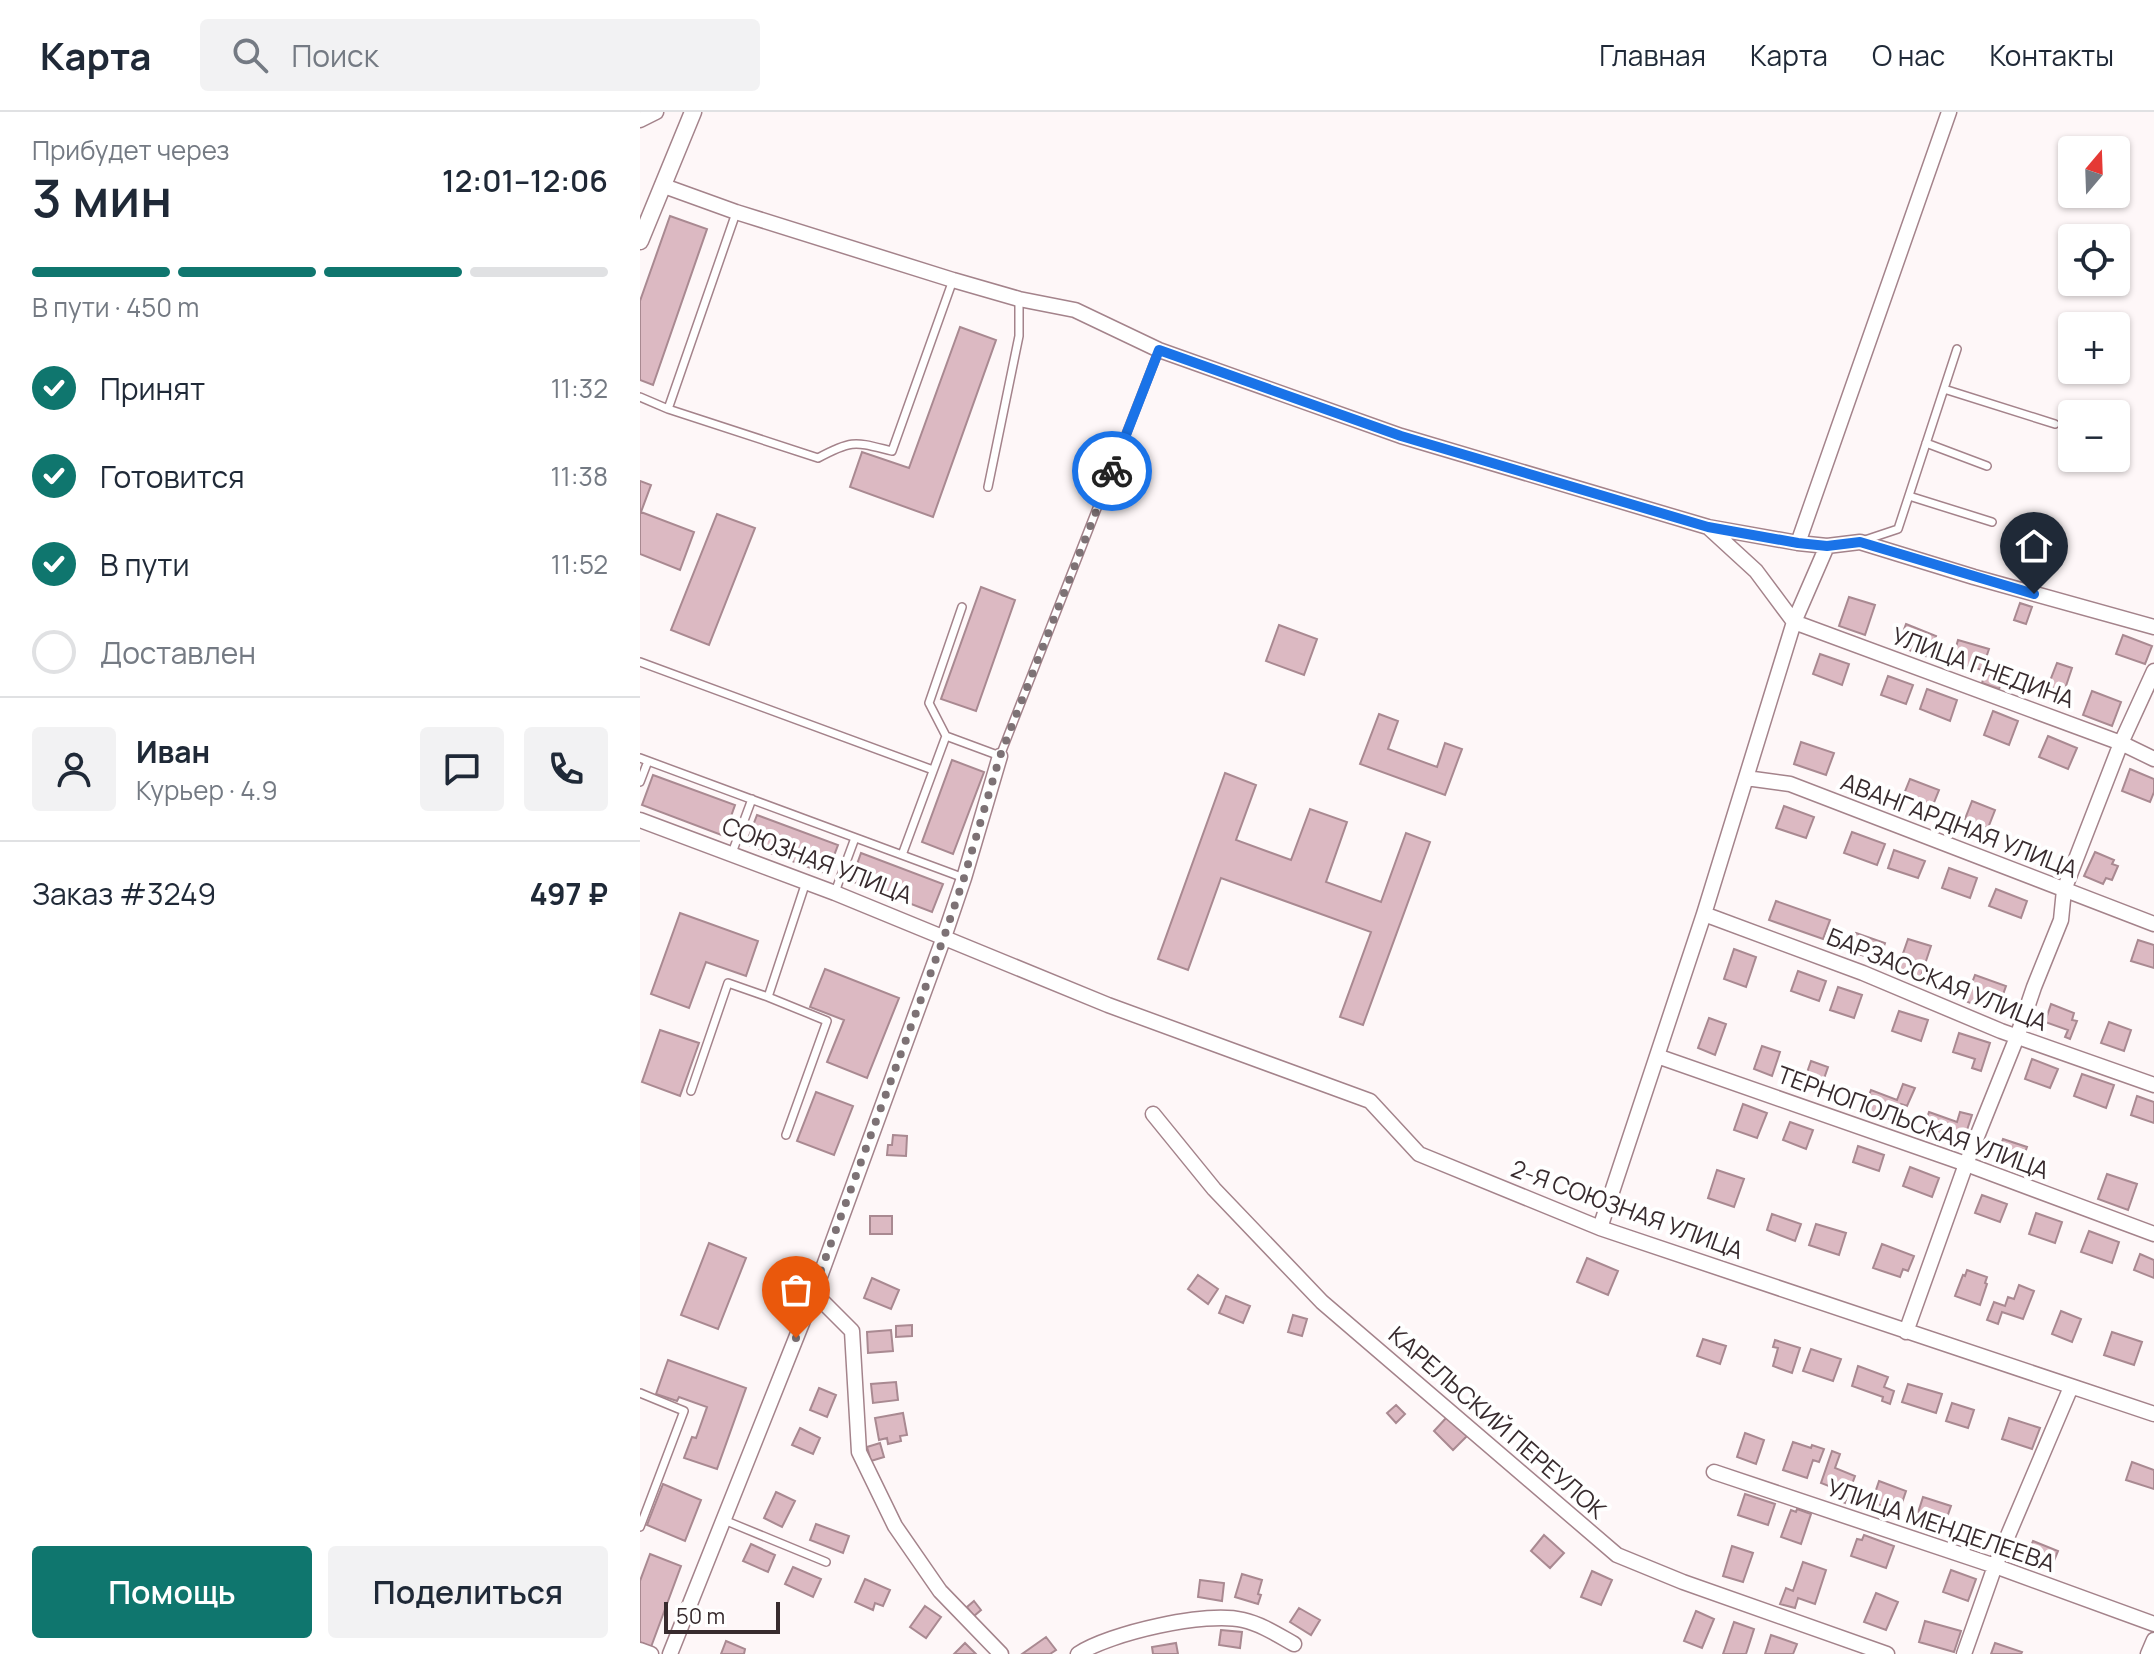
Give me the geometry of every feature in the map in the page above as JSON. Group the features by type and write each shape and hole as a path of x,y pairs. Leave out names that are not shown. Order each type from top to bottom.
{"street":[{"path":"640,120 656,112"},
{"path":"640,241 693,112"},
{"path":"1798,543 1949,112"},
{"path":"664,186 736,212 953,280 1019,299 1075,310 1159,350 1401,436 1708,527 1827,546 1860,542 2154,627"},
{"path":"1708,527 1756,571 1794,622"},
{"path":"1600,1228 1704,914 1794,622 1827,546"},
{"name":"УЛИЦА ГНЕДИНА","path":"1794,622 2121,743 2154,759"},
{"path":"1906,1332 1966,1164 2061,920 2064,890 2121,743 2154,671"},
{"path":"670,1654 814,1293 944,937 1000,756"},
{"name":"АВАНГАРДНАЯ УЛИЦА","path":"1746,778 1790,784 2154,924"},
{"name":"СОЮЗНАЯ УЛИЦА","path":"640,820 835,893 1108,1005"},
{"name":"БАРЗАССКАЯ УЛИЦА","path":"1704,914 1863,973 2017,1037 2154,1085"},
{"name":"2-Я СОЮЗНАЯ УЛИЦА","path":"1108,1005 1370,1101 1419,1154 1600,1228 2154,1414"},
{"name":"ТЕРНОПОЛЬСКАЯ УЛИЦА","path":"1657,1056 1966,1164 2154,1234"},
{"name":"КАРЕЛЬСКИЙ ПЕРЕУЛОК","path":"1153,1114 1214,1189 1322,1302 1617,1555 1683,1582 1887,1654"},
{"path":"814,1293 852,1331 859,1452 895,1526 940,1591 1001,1654"},
{"path":"1964,1654 1995,1566 2071,1387"},
{"name":"УЛИЦА МЕНДЕЛЕЕВА","path":"1714,1472 1995,1566 2154,1624"},
{"path":"1078,1654 1149,1627 1211,1618 1241,1619 1294,1644"},
{"path":"2148,1654 2154,1640"},
{"path":"640,1650 651,1654"}],"lane":[{"path":"668,409 736,212"},
{"path":"640,397 818,458 841,445 858,443 892,451 953,280"},
{"path":"988,487 1019,336 1019,299"},
{"path":"1860,542 1898,529 1957,349"},
{"path":"962,607 929,703 946,736 1000,756 1159,350"},
{"path":"1944,389 2055,424"},
{"path":"1926,443 1987,466"},
{"path":"1909,496 1992,522"},
{"path":"640,662 933,770"},
{"path":"902,855 946,736"},
{"path":"640,782 644,759 964,878"},
{"path":"732,853 752,799"},
{"path":"835,893 855,838"},
{"path":"768,997 806,882"},
{"path":"691,1091 728,983 827,1021 786,1135"},
{"path":"640,1393 684,1411 640,1527"},
{"path":"724,1520 826,1562"}],"building":[{"path":"670,216 707,229 653,385 640,380 640,301"},
{"path":"960,327 996,340 933,517 850,487 862,452 909,468"},
{"path":"640,481 651,485 641,512 694,532 680,570 640,554"},
{"path":"717,514 755,528 709,645 671,630"},
{"path":"981,587 1015,600 976,711 941,699"},
{"path":"1849,597 1875,605 1865,635 1839,626"},
{"path":"2020,603 2032,607 2026,624 2014,620"},
{"path":"1906,624 1936,636 1928,657 1898,646"},
{"path":"1279,625 1317,639 1304,675 1266,661"},
{"path":"2123,635 2152,646 2145,664 2116,654"},
{"path":"1958,640 1989,649 1982,670 1952,661"},
{"path":"1820,654 1849,664 1842,685 1813,674"},
{"path":"2057,663 2072,668 2064,692 2048,686"},
{"path":"1985,673 2003,678 1999,689 1982,683"},
{"path":"1888,676 1913,685 1906,704 1881,695"},
{"path":"1927,689 1957,700 1950,721 1920,709"},
{"path":"2092,691 2121,702 2112,726 2083,715"},
{"path":"1993,711 2018,721 2009,745 1984,735"},
{"path":"1379,714 1398,721 1388,749 1437,767 1445,743 1462,749 1445,795 1360,764"},
{"path":"2048,736 2077,748 2068,769 2039,757"},
{"path":"1801,742 1834,753 1826,775 1794,764"},
{"path":"952,760 984,772 953,854 922,842"},
{"path":"2130,769 2154,779 2150,802 2122,791"},
{"path":"1225,773 1256,785 1236,840 1291,860 1310,809 1347,822 1326,882 1381,902 1406,833 1430,842 1363,1025 1340,1017 1371,932 1221,878 1188,970 1158,959"},
{"path":"653,775 735,805 724,836 642,805"},
{"path":"1910,779 1939,790 1931,810 1902,799"},
{"path":"1972,801 1995,810 1988,828 1965,819"},
{"path":"1784,806 1814,817 1806,838 1776,828"},
{"path":"757,815 838,845 827,874 746,844"},
{"path":"1852,832 1885,844 1877,865 1844,853"},
{"path":"1894,850 1925,861 1918,878 1888,868"},
{"path":"2095,852 2114,860 2112,864 2118,866 2112,880 2106,878 2103,884 2084,876"},
{"path":"861,853 943,884 932,912 851,881"},
{"path":"1949,868 1977,878 1970,898 1942,888"},
{"path":"1996,889 2027,901 2021,918 1989,906"},
{"path":"1776,901 1830,920 1823,939 1769,920"},
{"path":"680,913 758,941 746,976 706,962 689,1008 651,994"},
{"path":"1856,933 1885,943 1879,961 1849,951"},
{"path":"1908,939 1931,946 1920,979 1897,971"},
{"path":"2138,940 2154,945 2154,968 2131,961"},
{"path":"1734,949 1756,957 1746,987 1724,979"},
{"path":"825,969 899,998 867,1078 827,1062 844,1020 810,1007"},
{"path":"1798,971 1826,981 1819,1001 1791,991"},
{"path":"1975,975 2006,986 2000,1003 1988,998 1984,1008 1965,1001"},
{"path":"1838,987 1862,995 1854,1018 1830,1010"},
{"path":"2051,1004 2074,1013 2072,1020 2077,1021 2070,1039 2065,1037 2068,1030 2045,1022"},
{"path":"1899,1011 1928,1020 1921,1041 1892,1031"},
{"path":"1709,1018 1726,1024 1715,1055 1698,1048"},
{"path":"2109,1022 2131,1030 2124,1051 2101,1043"},
{"path":"660,1030 699,1043 680,1096 642,1082"},
{"path":"1959,1033 1990,1043 1981,1071 1972,1068 1975,1059 1953,1052"},
{"path":"1762,1046 1780,1052 1772,1076 1754,1069"},
{"path":"2032,1059 2058,1069 2050,1088 2025,1079"},
{"path":"1811,1061 1828,1067 1819,1093 1802,1087"},
{"path":"2082,1074 2114,1085 2106,1108 2074,1096"},
{"path":"1903,1084 1915,1088 1907,1106 1901,1104 1894,1121 1864,1109 1871,1090 1897,1100"},
{"path":"816,1092 853,1106 834,1155 797,1141"},
{"path":"2137,1096 2154,1102 2154,1123 2131,1115"},
{"path":"1743,1104 1767,1113 1757,1138 1734,1130"},
{"path":"1929,1112 1957,1122 1960,1112 1972,1115 1965,1136 1953,1132 1950,1141 1922,1132"},
{"path":"1790,1122 1813,1130 1806,1149 1783,1140"},
{"path":"893,1135 907,1136 906,1156 887,1155"},
{"path":"2003,1139 2027,1147 2021,1164 1997,1156"},
{"path":"1858,1146 1884,1155 1879,1171 1853,1162"},
{"path":"1910,1167 1939,1178 1932,1197 1903,1186"},
{"path":"1717,1170 1744,1179 1734,1207 1708,1198"},
{"path":"2107,1174 2137,1184 2128,1210 2098,1199"},
{"path":"1982,1195 2007,1204 2000,1222 1975,1213"},
{"path":"2036,1213 2062,1222 2055,1243 2029,1234"},
{"path":"1772,1214 1801,1224 1795,1241 1767,1230"},
{"path":"870,1216 892,1216 892,1234 870,1234"},
{"path":"1816,1224 1846,1233 1839,1255 1809,1245"},
{"path":"2089,1231 2119,1242 2112,1263 2081,1252"},
{"path":"709,1243 746,1258 718,1329 681,1315"},
{"path":"1882,1244 1914,1256 1908,1271 1903,1269 1900,1277 1873,1268"},
{"path":"2140,1254 2154,1260 2154,1278 2134,1270"},
{"path":"1587,1258 1618,1271 1608,1295 1577,1282"},
{"path":"1967,1270 1987,1277 1980,1305 1955,1296"},
{"path":"1198,1275 1218,1289 1208,1304 1188,1289"},
{"path":"872,1278 899,1290 891,1309 864,1298"},
{"path":"2019,1285 2034,1291 2023,1319 2002,1312 1998,1324 1987,1320 1994,1302 2005,1306 2008,1297 2014,1299"},
{"path":"1226,1296 1250,1306 1243,1323 1219,1313"},
{"path":"2061,1311 2081,1319 2072,1342 2052,1334"},
{"path":"1293,1315 1307,1319 1302,1336 1288,1332"},
{"path":"912,1325 912,1336 896,1337 896,1326"},
{"path":"891,1330 893,1351 868,1353 867,1332"},
{"path":"2112,1332 2142,1342 2134,1365 2104,1355"},
{"path":"1703,1339 1726,1346 1720,1364 1697,1356"},
{"path":"1775,1340 1800,1348 1792,1373 1773,1366 1778,1348 1773,1347"},
{"path":"1811,1349 1841,1359 1833,1381 1803,1371"},
{"path":"668,1360 746,1388 717,1469 684,1458 692,1437 696,1438 707,1407 679,1397 677,1401 656,1394"},
{"path":"1858,1366 1888,1377 1884,1387 1894,1391 1890,1404 1882,1401 1883,1397 1852,1386"},
{"path":"896,1382 898,1400 873,1403 871,1384"},
{"path":"1908,1384 1942,1394 1936,1413 1902,1402"},
{"path":"819,1388 836,1395 827,1417 810,1410"},
{"path":"1952,1403 1974,1410 1968,1428 1946,1421"},
{"path":"1396,1405 1405,1414 1396,1423 1387,1413"},
{"path":"903,1413 907,1435 900,1436 901,1441 888,1444 887,1438 879,1440 875,1418"},
{"path":"1447,1417 1467,1436 1453,1450 1434,1431"},
{"path":"2009,1418 2040,1428 2032,1449 2002,1439"},
{"path":"800,1428 820,1438 813,1454 792,1445"},
{"path":"1745,1433 1764,1440 1756,1464 1737,1457"},
{"path":"1793,1442 1824,1449 1819,1462 1813,1460 1807,1478 1783,1470"},
{"path":"880,1443 884,1457 871,1461 867,1447"},
{"path":"1832,1451 1840,1454 1835,1468 1855,1476 1845,1503 1836,1499 1839,1490 1821,1483"},
{"path":"2132,1462 2154,1470 2154,1489 2126,1480"},
{"path":"1879,1481 1906,1491 1899,1512 1872,1502"},
{"path":"663,1484 701,1500 685,1541 647,1525"},
{"path":"776,1492 795,1501 782,1527 764,1518"},
{"path":"1745,1494 1775,1504 1768,1525 1738,1515"},
{"path":"1923,1497 1951,1506 1943,1529 1916,1519"},
{"path":"1797,1509 1811,1514 1801,1544 1781,1537 1791,1510 1796,1512"},
{"path":"816,1524 849,1536 843,1553 810,1540"},
{"path":"1544,1535 1564,1553 1550,1568 1531,1551"},
{"path":"1864,1535 1894,1546 1886,1568 1851,1556 1857,1539 1862,1540"},
{"path":"2033,1541 2058,1551 2051,1568 2026,1558"},
{"path":"751,1544 775,1555 768,1572 743,1561"},
{"path":"1732,1546 1753,1553 1743,1582 1723,1576"},
{"path":"650,1554 681,1566 651,1647 640,1642 640,1581"},
{"path":"1803,1562 1826,1570 1815,1604 1798,1598 1795,1608 1780,1604 1786,1588 1793,1591"},
{"path":"793,1567 821,1579 813,1597 785,1584"},
{"path":"1951,1570 1976,1579 1968,1601 1943,1592"},
{"path":"1592,1571 1612,1580 1601,1605 1581,1597"},
{"path":"1242,1574 1262,1580 1258,1604 1235,1597"},
{"path":"865,1579 890,1590 883,1606 875,1603 873,1610 855,1602"},
{"path":"1200,1580 1224,1583 1222,1601 1198,1597"},
{"path":"1876,1593 1898,1602 1886,1630 1864,1622"},
{"path":"974,1601 981,1610 974,1616 967,1607"},
{"path":"925,1606 941,1617 926,1638 910,1627"},
{"path":"1299,1608 1320,1620 1311,1635 1290,1622"},
{"path":"1696,1611 1714,1619 1702,1648 1684,1641"},
{"path":"1925,1621 1961,1631 1954,1652 1919,1642"},
{"path":"1734,1622 1754,1629 1746,1654 1723,1654"},
{"path":"1221,1630 1242,1632 1240,1648 1219,1645"},
{"path":"1771,1635 1797,1644 1793,1654 1765,1654"},
{"path":"1046,1637 1056,1650 1050,1654 1022,1654"},
{"path":"726,1641 745,1649 744,1654 721,1654"},
{"path":"965,1643 976,1654 954,1654"},
{"path":"1176,1643 1178,1654 1153,1654 1152,1647"},
{"path":"1995,1643 2022,1652 1991,1654"}],"way so far":[{"path":"796,1338 944,937 1000,756 1112,471"}],"route":[{"path":"1112,471 1159,350 1401,436 1708,527 1827,546 1860,542 2034,594"}]}
